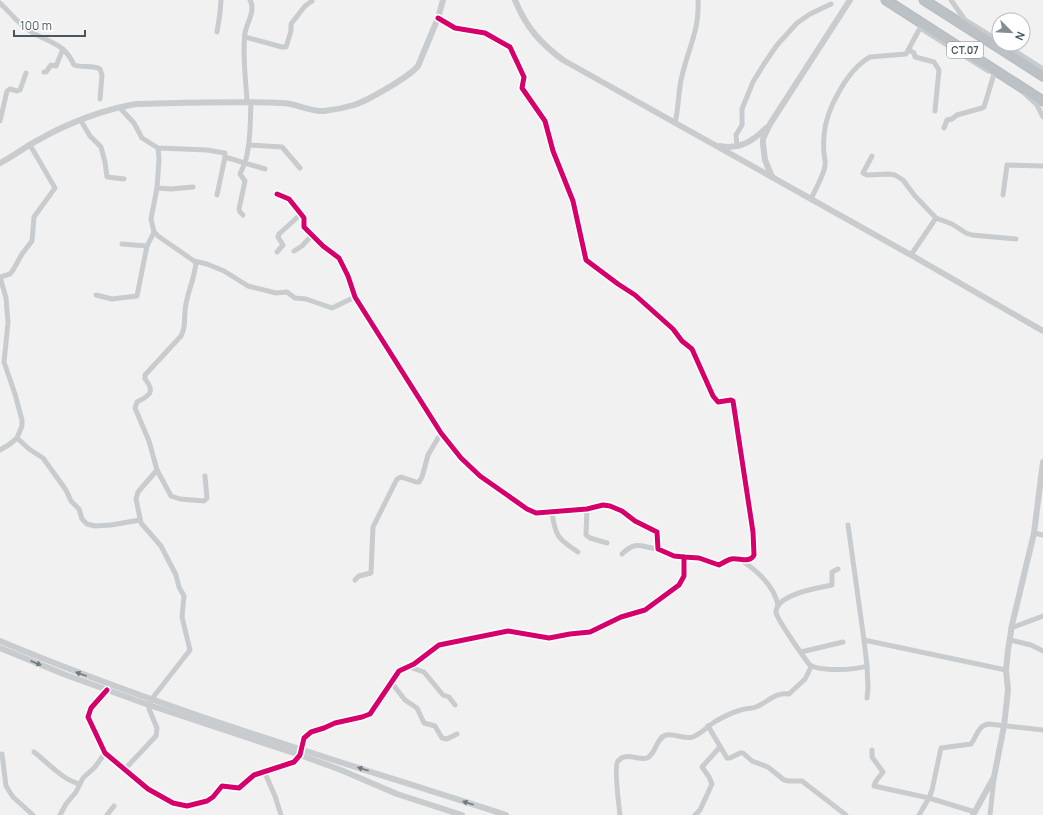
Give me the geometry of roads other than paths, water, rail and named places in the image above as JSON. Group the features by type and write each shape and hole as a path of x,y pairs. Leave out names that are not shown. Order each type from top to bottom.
{"highway":[{"name":"CT.07","path":"886,0 1043,100"},
{"name":"CT.07","path":"924,0 1043,76"}],"street":[{"path":"217,32 221,0"},
{"path":"243,215 239,209 246,181 240,174 243,165 246,162 249,145 249,102 245,37 253,6 250,0"},
{"path":"0,163 53,132 81,121 136,104 249,102 284,103 316,111 354,105 384,90 414,71 418,66 438,18 443,0"},
{"path":"515,0 533,33 547,48 563,60 911,255 1043,331"},
{"path":"675,123 678,111 682,74 692,46 698,19 698,0"},
{"path":"772,178 766,166 763,139 770,124 850,0"},
{"path":"951,0 965,20 991,36"},
{"path":"245,37 286,47 291,31 291,24 305,6 312,1"},
{"path":"0,3 16,20 31,32 55,44 70,55 74,65 96,67 100,69 102,75 100,99"},
{"path":"737,146 736,135 742,125 742,109 753,82 764,64 777,45 797,24 810,14 831,4"},
{"path":"438,18 455,28 475,30 492,36 511,48 524,77 522,88 545,121 553,150 573,201 586,260 618,284 635,294 692,349 713,396 718,402 733,401 753,532 754,554 751,559 733,559 719,565 699,558 684,557 658,549 634,545 629,547 622,554"},
{"path":"811,199 825,167 824,133 827,122 837,96 844,84 859,65 870,57 906,54 919,29 921,28 1016,87 1030,98 1043,117"},
{"path":"44,72 46,72 51,65 56,66 63,50"},
{"path":"909,50 914,53 915,57 934,62 939,70 935,111"},
{"path":"1016,52 1043,69"},
{"path":"0,121 7,91 10,89 17,91 20,90 26,73"},
{"path":"944,128 947,120 952,119 957,115 984,107 994,74"},
{"path":"120,108 134,123 142,138 158,148 212,150 225,153 217,194"},
{"path":"81,121 90,136 101,147 108,177 124,178"},
{"path":"714,145 723,147 737,146 751,141 770,124"},
{"path":"0,450 17,438 22,426 22,420 14,390 2,358 8,323 6,298 0,277 10,274 32,240 34,217 55,188 30,145"},
{"path":"249,145 282,147 300,168"},
{"path":"158,148 159,159 151,218 154,232 158,236 196,262 207,264 224,271 248,286 276,293 287,292 295,298 306,299 329,307 335,307 355,297"},
{"path":"872,156 862,173 866,175 895,175 903,180 915,196 936,218 972,235 1016,239"},
{"path":"225,157 246,162 265,169"},
{"path":"1003,195 1007,165 1043,166"},
{"path":"156,188 171,189 193,187"},
{"path":"277,194 289,199 304,218 304,227 341,261 355,297 441,433 465,461 484,479 532,512 539,513 587,509 607,505 622,511 635,521 657,532 658,549"},
{"path":"277,252 283,245 278,235 301,214"},
{"path":"911,255 936,218"},
{"path":"96,295 112,299 137,296 147,246 154,232"},
{"path":"294,251 302,246 312,235"},
{"path":"122,244 147,246"},
{"path":"196,262 185,309 184,331 145,374 145,379 151,388 150,393 145,398 137,402 135,406 149,441 157,470 171,496 180,499 205,500 206,495 204,476"},
{"path":"355,580 359,576 371,573 373,527 397,479 401,477 419,482 422,477 428,455 441,433"},
{"path":"17,438 29,449 43,458 66,490 71,501 79,509 82,519 87,524 95,526 112,525 140,520"},
{"path":"990,815 994,777 1004,726 1008,690 1006,670 1011,628 1034,533 1043,462"},
{"path":"124,770 156,736 157,728 149,709 150,702 190,650 182,617 184,599 176,575 161,546 140,520 136,499 136,495 157,470"},
{"path":"587,509 586,535 590,538 607,543"},
{"path":"552,512 557,534 566,544 578,552"},
{"path":"848,525 867,666 867,698"},
{"path":"1034,533 1043,535"},
{"path":"107,690 91,708 88,717 105,753 124,770 157,794 173,803 187,806 210,800 222,786 239,788 251,777 264,771 294,762 300,753 304,738 310,732 321,730 335,723 370,714 399,671 414,664 435,647 442,644 508,631 549,638 586,633 621,617 645,610 679,585 684,576 684,557"},
{"path":"741,560 758,572 773,592 778,605"},
{"path":"838,569 832,572 832,585 795,594 785,599 778,605 776,614 811,666 818,668 848,670 867,666"},
{"path":"1011,628 1043,616"},
{"path":"864,640 1006,670"},
{"path":"1010,640 1031,645 1043,651"},
{"path":"0,641 150,702 300,753 506,815"},
{"path":"801,652 843,642"},
{"path":"0,648 66,676 107,690 150,702"},
{"path":"620,815 616,780 617,762 626,756 647,757 662,737 667,735 691,738 716,721 740,710 756,706 780,693 789,694 805,680 811,666"},
{"path":"409,667 424,672 443,695 449,697 455,705"},
{"path":"391,682 405,700 415,707 423,722 428,725 435,726 442,738 447,739 457,734"},
{"path":"918,815 929,798 932,790 941,748 971,744 983,724 1043,730"},
{"path":"708,726 728,758 743,753 752,761 768,767 784,780 798,780 806,782 846,815"},
{"path":"695,815 700,810 712,784 702,767 720,747"},
{"path":"872,750 872,757 883,772 874,786 929,798 974,814 994,777"},
{"path":"34,752 65,779 73,783 80,784"},
{"path":"60,815 83,778 95,767 105,753"},
{"path":"300,753 397,794 462,815"},
{"path":"2,754 6,786 13,797 33,815"},
{"path":"264,771 275,796 281,815"},
{"path":"106,815 114,806"}]}
